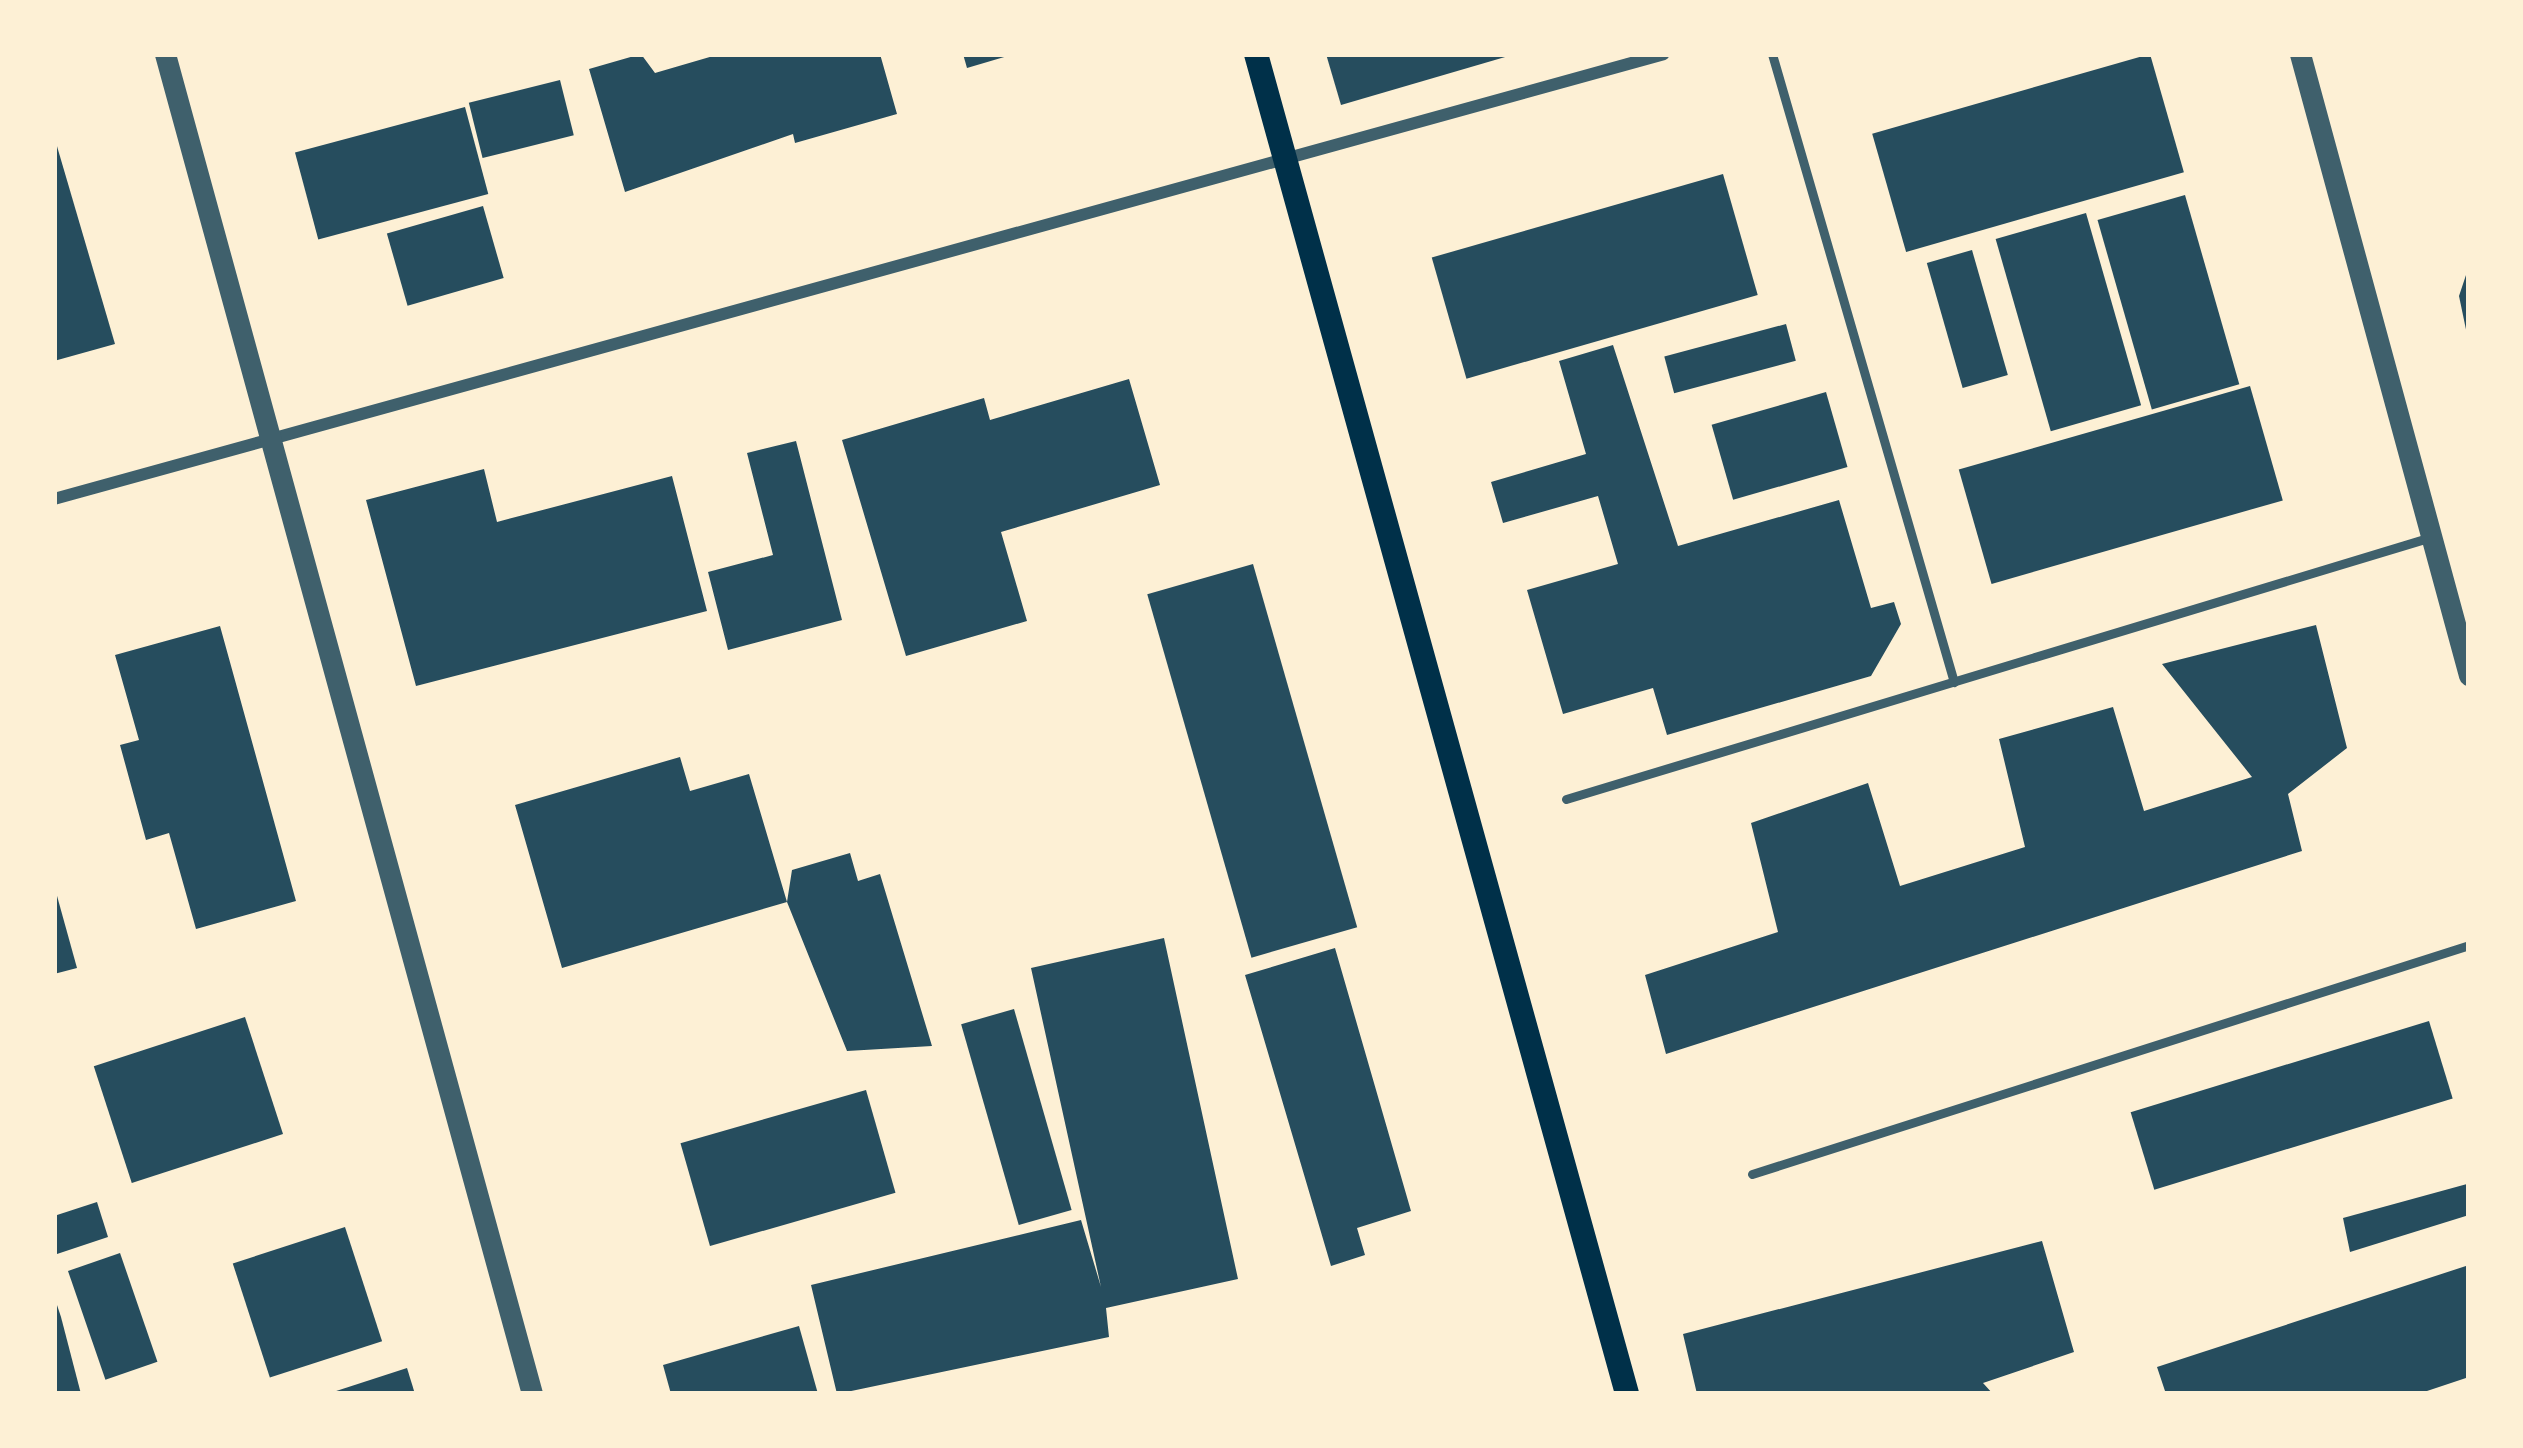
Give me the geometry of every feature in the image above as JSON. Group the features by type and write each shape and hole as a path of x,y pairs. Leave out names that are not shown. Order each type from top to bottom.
{"main road":[{"path":"1256,54 1627,1394"}],"street":[{"path":"165,54 266,440 532,1394"},
{"path":"54,500 1664,54"},
{"path":"2300,54 2469,675"}],"lane":[{"path":"1772,54 1954,682"},
{"path":"1567,799 2428,538"},
{"path":"1752,1174 2469,945"}],"building":[{"path":"641,54 655,73 720,54 880,54 897,114 795,143 793,134 625,192 589,69"},
{"path":"963,54 1011,54 1011,55 967,68"},
{"path":"1326,54 1512,54 1512,55 1341,105"},
{"path":"2150,54 2184,172 1906,252 1872,134"},
{"path":"560,80 574,135 483,158 469,103"},
{"path":"465,107 488,194 318,239 295,153"},
{"path":"54,136 115,344 54,361"},
{"path":"1723,174 1758,295 1466,379 1432,258"},
{"path":"2185,195 2239,384 2152,409 2098,220"},
{"path":"483,206 504,278 408,306 387,234"},
{"path":"2086,213 2141,405 2051,431 1996,239"},
{"path":"1972,250 2008,375 1963,388 1927,263"},
{"path":"2469,269 2469,344 2459,296"},
{"path":"1786,324 1796,361 1674,393 1664,357"},
{"path":"1613,345 1678,546 1839,500 1871,608 1894,602 1901,624 1871,676 1667,735 1653,688 1563,714 1527,590 1618,564 1598,496 1503,523 1491,482 1586,454 1559,361"},
{"path":"1129,379 1160,485 1001,532 1027,621 906,656 842,440 984,398 990,420"},
{"path":"2250,386 2283,500 1992,584 1959,470"},
{"path":"1826,392 1847,467 1733,500 1712,425"},
{"path":"796,441 842,620 728,650 708,572 773,555 747,453"},
{"path":"484,469 497,522 672,476 707,611 416,686 366,500"},
{"path":"1253,564 1357,927 1251,958 1147,594"},
{"path":"2316,625 2347,748 2288,794 2302,851 1666,1054 1645,975 1778,932 1751,823 1868,783 1900,886 2025,847 1999,739 2113,707 2144,811 2252,777 2162,664"},
{"path":"220,626 296,901 196,929 169,833 146,840 120,745 139,740 115,655"},
{"path":"680,757 690,791 749,774 787,902 562,968 515,805"},
{"path":"850,853 858,881 880,874 932,1046 847,1051 787,902 792,870"},
{"path":"54,885 77,968 54,974"},
{"path":"1164,938 1238,1279 1106,1308 1109,1337 837,1394 811,1285 1081,1220 1101,1287 1031,968"},
{"path":"1335,948 1411,1211 1357,1228 1365,1255 1331,1266 1245,975"},
{"path":"1014,1009 1072,1210 1019,1225 961,1024"},
{"path":"245,1017 283,1134 132,1183 94,1066"},
{"path":"2429,1021 2453,1098 2154,1190 2131,1112"},
{"path":"866,1090 895,1193 710,1246 680,1143"},
{"path":"2467,1184 2469,1215 2350,1252 2343,1218"},
{"path":"97,1202 108,1237 57,1254 54,1216"},
{"path":"345,1227 382,1341 270,1378 233,1263"},
{"path":"2042,1241 2074,1352 1983,1383 1993,1394 1697,1394 1683,1334"},
{"path":"120,1253 157,1362 105,1380 68,1271"},
{"path":"2469,1265 2469,1377 2418,1394 2166,1394 2157,1367"},
{"path":"55,1299 61,1317 81,1394 54,1394"},
{"path":"799,1326 818,1394 671,1394 663,1365"},
{"path":"407,1368 415,1394 330,1394 330,1393"}]}
